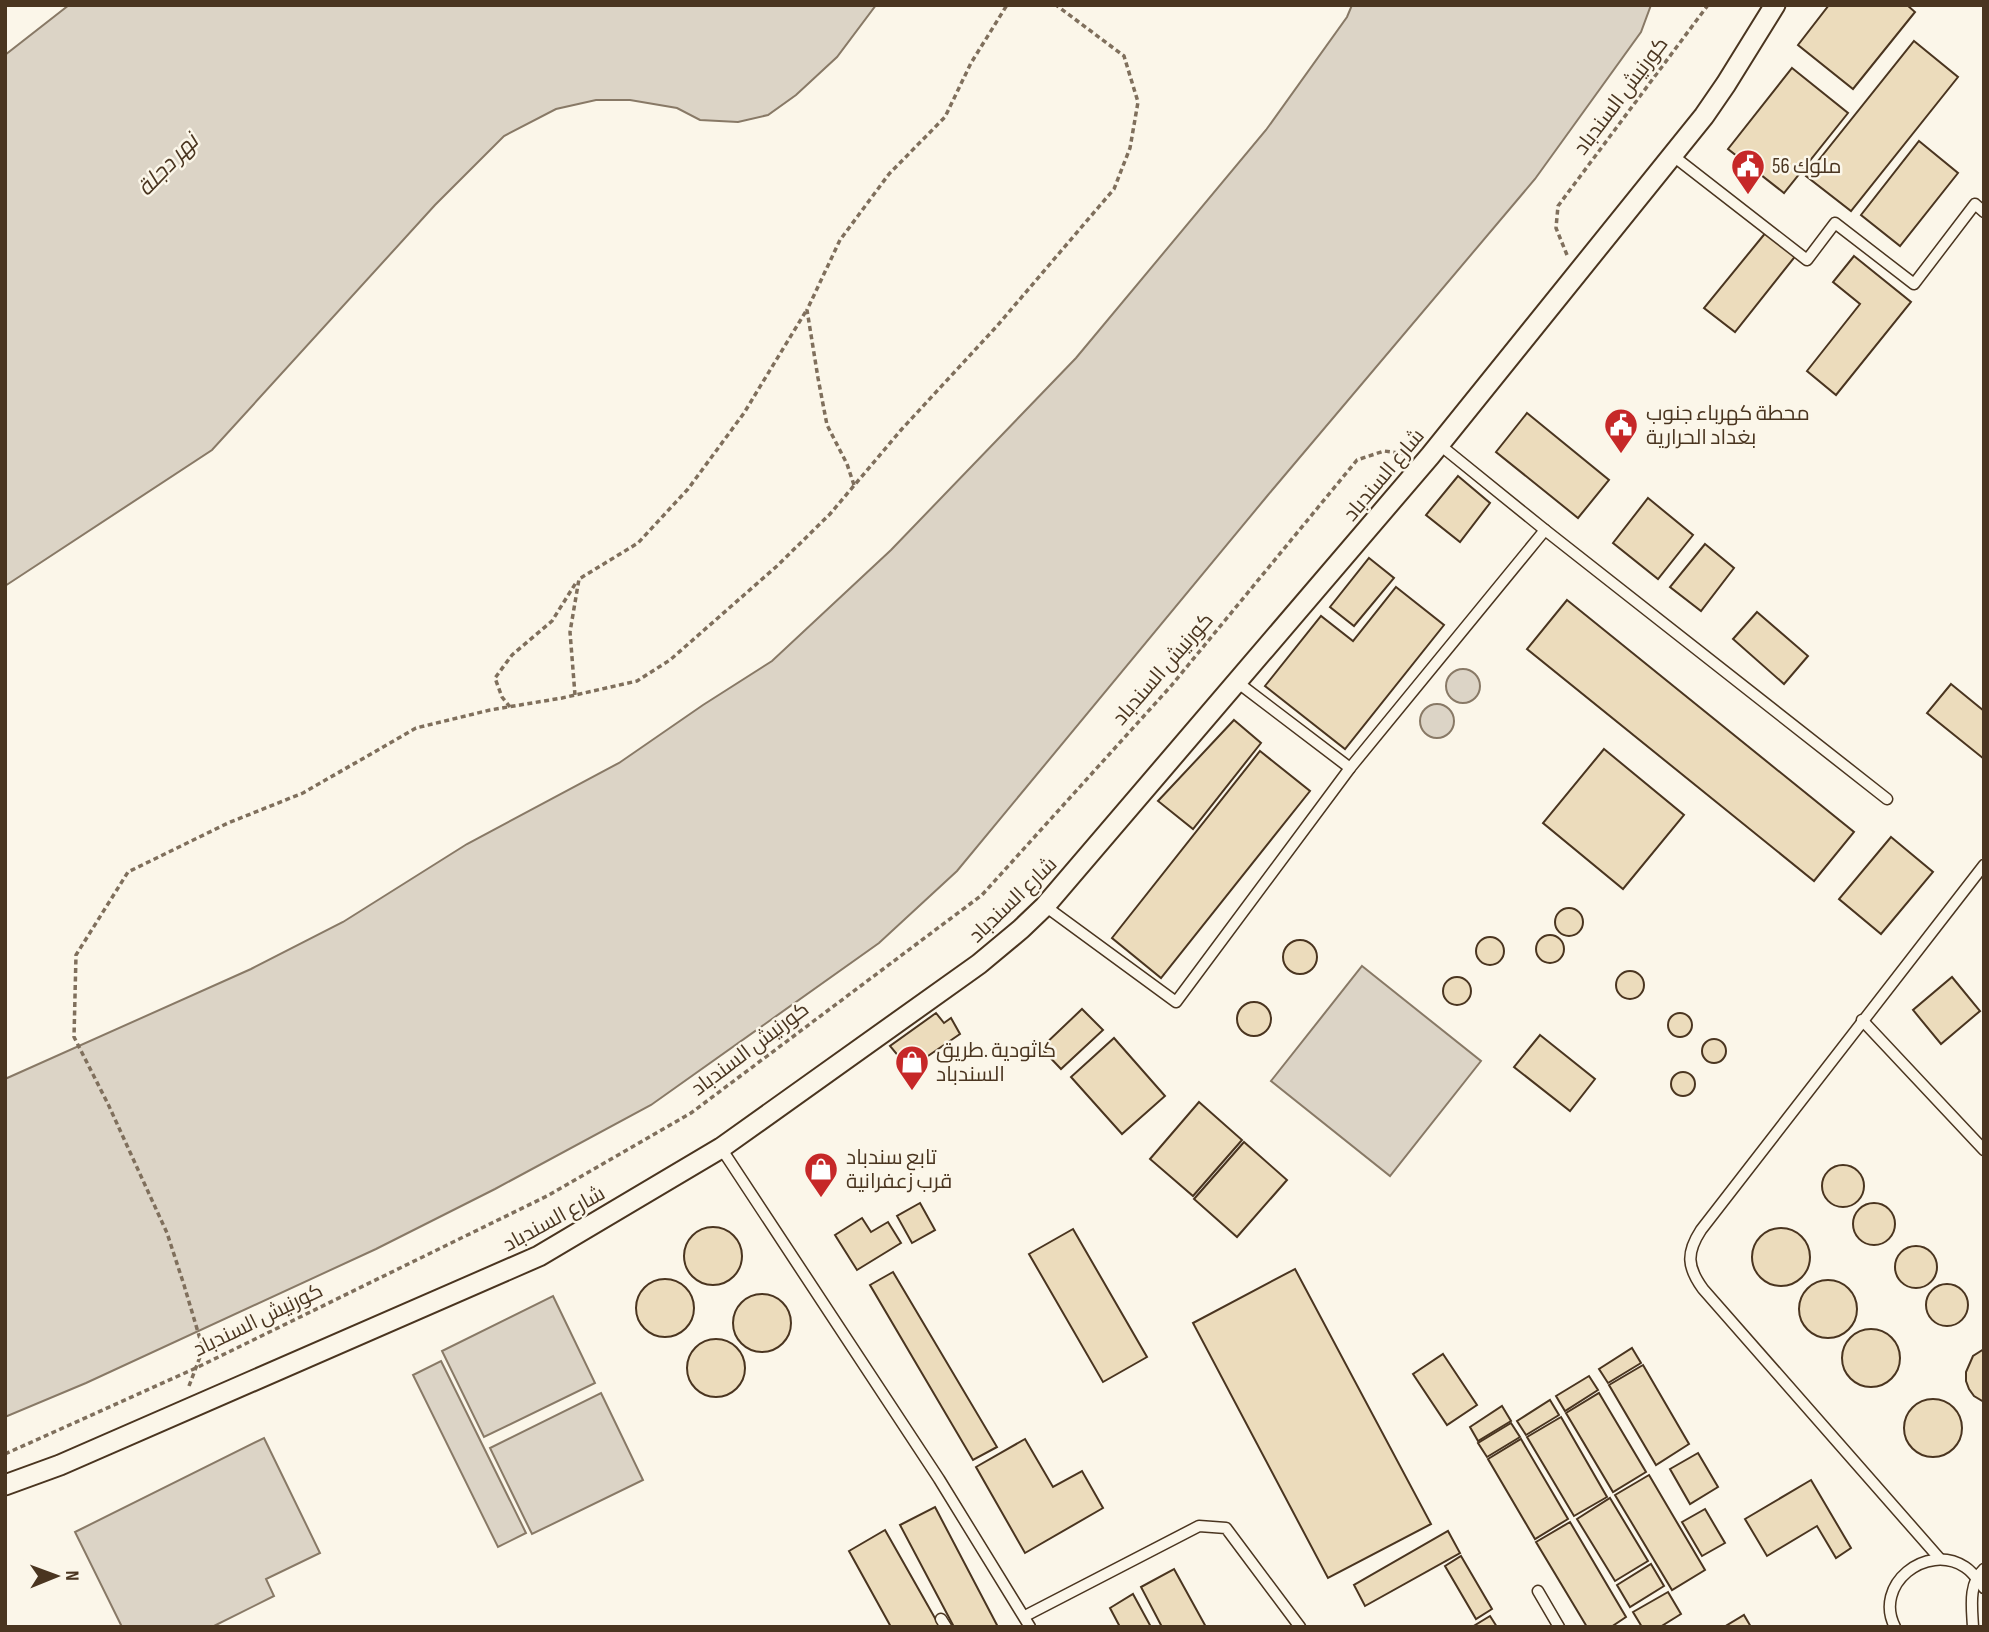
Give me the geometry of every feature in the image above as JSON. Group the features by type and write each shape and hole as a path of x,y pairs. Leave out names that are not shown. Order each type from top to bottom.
{"street":[{"name":"شارع السندباد","path":"5,1485 60,1465 539,1256 721,1147 979,964 1021,929 1045,906 1435,451 1704,116 1775,5"}],"lane":[{"path":"1672,155 1807,260 1835,223 1914,284 1975,204 1984,212"},
{"path":"1435,451 1545,530 1886,799"},
{"path":"1045,906 1176,1002 1350,768 1545,530"},
{"path":"1237,682 1350,768"},
{"path":"1940,1559 1703,1289 1693,1276 1690,1260 1692,1244 1701,1230 1984,865"},
{"path":"1862,1020 1984,1150"},
{"path":"721,1147 932,1467 1030,1627"},
{"path":"1025,1616 1199,1526 1226,1528 1300,1627"},
{"path":"1895,1627 1890,1602 1895,1585 1907,1571 1922,1562 1940,1559 1980,1573"},
{"path":"1980,1573 1984,1588"},
{"path":"1973,1627 1972,1598 1980,1573"},
{"path":"1538,1591 1559,1627"}],"path":[{"path":"510,707 502,697 495,678 512,655 552,621 579,579 638,542 688,489 744,413 807,310 840,240 889,174 945,117 971,64 1007,5"},
{"path":"178,1414 203,1349 167,1233 74,1037 76,955 128,872 228,823 303,793 416,728 637,681 670,660 830,514 1114,189 1130,148 1138,102 1124,56 1055,5"},
{"name":"كورنيش السندباد","path":"1575,276 1556,228 1558,206 1708,5"},
{"path":"807,310 827,425 847,464 854,485"},
{"name":"كورنيش السندباد","path":"5,1454 195,1368 547,1196 691,1113 982,895 1171,686 1357,460 1384,451 1435,451"},
{"path":"575,695 570,632 579,579"}],"water":[{"name":"نهر دجلة","path":"69,5 876,5 837,57 796,95 768,115 738,122 700,120 677,108 630,100 596,100 556,109 504,136 435,205 212,450 5,586 5,55"},
{"path":"1352,5 1651,5 1641,32 1535,179 1268,495 957,871 879,943 651,1105 376,1249 86,1383 5,1417 5,1079 251,969 343,922 467,844 619,763 772,661 891,550 1076,358 1266,130 1347,17"},
{"path":"1463,669 1475,674 1480,686 1475,698 1463,703 1451,698 1446,686 1451,674"},
{"path":"1437,704 1449,709 1454,721 1449,733 1437,738 1425,733 1420,721 1425,709"},
{"path":"1362,966 1481,1061 1390,1176 1271,1081"},
{"path":"553,1296 595,1383 484,1437 442,1351"},
{"path":"441,1361 526,1533 498,1547 413,1375"},
{"path":"601,1393 643,1480 532,1534 490,1448"},
{"path":"264,1438 320,1553 266,1579 274,1596 212,1627 122,1627 75,1532"}],"building":[{"path":"1829,5 1907,5 1915,12 1853,89 1798,45"},
{"path":"1914,41 1958,77 1851,211 1806,176"},
{"path":"1792,68 1848,113 1784,193 1728,149"},
{"path":"1919,141 1958,173 1900,246 1861,215"},
{"path":"1767,231 1797,254 1735,332 1704,308"},
{"path":"1854,256 1911,302 1836,395 1807,371 1860,304 1833,282"},
{"path":"1527,413 1609,480 1578,518 1496,452"},
{"path":"1458,476 1490,503 1460,542 1426,515"},
{"path":"1648,498 1693,535 1658,579 1613,543"},
{"path":"1705,544 1734,568 1701,611 1670,587"},
{"path":"1369,558 1394,578 1354,626 1330,607"},
{"path":"1396,587 1444,625 1345,749 1265,686 1321,616 1353,641"},
{"path":"1567,600 1854,832 1814,881 1527,649"},
{"path":"1757,612 1808,656 1784,684 1733,639"},
{"path":"1951,684 1984,711 1984,759 1927,713"},
{"path":"1234,720 1261,743 1193,829 1158,801"},
{"path":"1604,749 1684,815 1623,889 1543,823"},
{"path":"1260,751 1310,791 1161,978 1112,938"},
{"path":"1891,837 1933,872 1881,934 1839,899"},
{"path":"1569,908 1579,912 1583,922 1579,932 1569,936 1559,932 1555,922 1559,912"},
{"path":"1550,935 1560,939 1564,949 1560,959 1550,963 1540,959 1536,949 1540,939"},
{"path":"1490,937 1500,941 1504,951 1500,961 1490,965 1480,961 1476,951 1480,941"},
{"path":"1300,940 1312,945 1317,957 1312,969 1300,974 1288,969 1283,957 1288,945"},
{"path":"1630,971 1640,975 1644,985 1640,995 1630,999 1620,995 1616,985 1620,975"},
{"path":"1457,977 1467,981 1471,991 1467,1001 1457,1005 1447,1001 1443,991 1447,981"},
{"path":"1952,977 1980,1011 1941,1044 1913,1010"},
{"path":"1254,1002 1266,1007 1271,1019 1266,1031 1254,1036 1242,1031 1237,1019 1242,1007"},
{"path":"1082,1009 1103,1030 1061,1069 1041,1048"},
{"path":"936,1013 944,1023 951,1018 960,1034 909,1069 890,1046"},
{"path":"1680,1013 1691,1020 1692,1025 1685,1036 1680,1037 1669,1030 1668,1025 1675,1014"},
{"path":"1540,1035 1595,1079 1570,1111 1514,1067"},
{"path":"1114,1038 1165,1096 1122,1134 1071,1077"},
{"path":"1714,1039 1725,1046 1726,1051 1719,1062 1714,1063 1703,1056 1702,1051 1709,1040"},
{"path":"1683,1072 1694,1079 1695,1084 1688,1095 1683,1096 1672,1089 1671,1084 1678,1073"},
{"path":"1199,1102 1242,1140 1193,1196 1150,1159"},
{"path":"1244,1142 1287,1180 1237,1237 1194,1199"},
{"path":"1843,1165 1858,1171 1864,1186 1858,1201 1843,1207 1828,1201 1822,1186 1828,1171"},
{"path":"920,1203 935,1230 912,1243 897,1216"},
{"path":"1874,1203 1889,1209 1895,1224 1889,1239 1874,1245 1859,1239 1853,1224 1859,1209"},
{"path":"862,1218 871,1232 888,1222 901,1243 857,1270 835,1235"},
{"path":"713,1227 729,1232 737,1240 742,1256 737,1272 729,1280 713,1285 697,1280 689,1272 684,1256 689,1240 697,1232"},
{"path":"1781,1228 1797,1233 1805,1241 1810,1257 1805,1273 1797,1281 1781,1286 1765,1281 1757,1273 1752,1257 1757,1241 1765,1233"},
{"path":"1073,1229 1147,1357 1103,1382 1029,1254"},
{"path":"1916,1246 1931,1252 1937,1267 1931,1282 1916,1288 1901,1282 1895,1267 1901,1252"},
{"path":"1295,1269 1431,1524 1328,1578 1193,1323"},
{"path":"893,1272 997,1447 973,1460 870,1285"},
{"path":"665,1279 681,1284 689,1292 694,1308 689,1324 681,1332 665,1337 649,1332 641,1324 636,1308 641,1292 649,1284"},
{"path":"1828,1280 1844,1285 1852,1293 1857,1309 1852,1325 1844,1333 1828,1338 1812,1333 1804,1325 1799,1309 1804,1293 1812,1285"},
{"path":"1947,1284 1962,1290 1968,1305 1962,1320 1947,1326 1932,1320 1926,1305 1932,1290"},
{"path":"762,1294 778,1299 786,1307 791,1323 786,1339 778,1347 762,1352 746,1347 738,1339 733,1323 738,1307 746,1299"},
{"path":"1871,1329 1887,1334 1895,1342 1900,1358 1895,1374 1887,1382 1871,1387 1855,1382 1847,1374 1842,1358 1847,1342 1855,1334"},
{"path":"716,1339 732,1344 740,1352 745,1368 740,1384 732,1392 716,1397 700,1392 692,1384 687,1368 692,1352 700,1344"},
{"path":"1632,1348 1641,1363 1608,1383 1599,1369"},
{"path":"1984,1349 1984,1402 1969,1389 1966,1372 1973,1356"},
{"path":"1443,1354 1477,1405 1447,1425 1413,1374"},
{"path":"1643,1365 1689,1444 1656,1465 1609,1385"},
{"path":"1589,1376 1598,1390 1565,1411 1556,1396"},
{"path":"1599,1393 1646,1472 1613,1492 1566,1413"},
{"path":"1933,1399 1949,1404 1957,1412 1962,1428 1957,1444 1949,1452 1933,1457 1917,1452 1909,1444 1904,1428 1909,1412 1917,1404"},
{"path":"1550,1400 1559,1415 1526,1435 1517,1421"},
{"path":"1502,1406 1511,1421 1478,1441 1470,1427"},
{"path":"1561,1417 1607,1497 1574,1516 1527,1437"},
{"path":"1511,1423 1520,1437 1487,1457 1478,1443"},
{"path":"1025,1439 1053,1487 1082,1471 1103,1508 1025,1553 976,1467"},
{"path":"1521,1439 1568,1519 1535,1539 1488,1459"},
{"path":"1698,1453 1718,1487 1690,1504 1670,1469"},
{"path":"1649,1475 1705,1570 1672,1590 1615,1495"},
{"path":"1811,1480 1851,1548 1836,1558 1817,1526 1767,1556 1745,1519"},
{"path":"1610,1498 1648,1561 1615,1581 1577,1519"},
{"path":"935,1507 998,1627 954,1627 900,1525"},
{"path":"1705,1509 1725,1543 1702,1556 1682,1522"},
{"path":"1570,1522 1626,1617 1611,1627 1587,1627 1536,1542"},
{"path":"885,1530 940,1627 891,1627 849,1551"},
{"path":"1448,1531 1460,1553 1365,1606 1354,1585"},
{"path":"1461,1556 1492,1609 1476,1619 1445,1566"},
{"path":"1651,1564 1664,1586 1630,1607 1617,1585"},
{"path":"1174,1569 1206,1627 1162,1627 1141,1587"},
{"path":"1668,1592 1681,1614 1660,1627 1642,1627 1633,1612"},
{"path":"1133,1594 1151,1627 1120,1627 1110,1608"},
{"path":"1744,1615 1751,1627 1724,1627"},
{"path":"1490,1616 1497,1627 1472,1627"}],"place":[{"name":"ملوك 56","path":"1748,196"},
{"name":"محطة كهرباء جنوب بغداد الحرارية","path":"1621,455"},
{"name":"كاثودية .طريق السندباد","path":"912,1092"},
{"name":"تابع سندباد قرب زعفرانية","path":"821,1199"}]}
